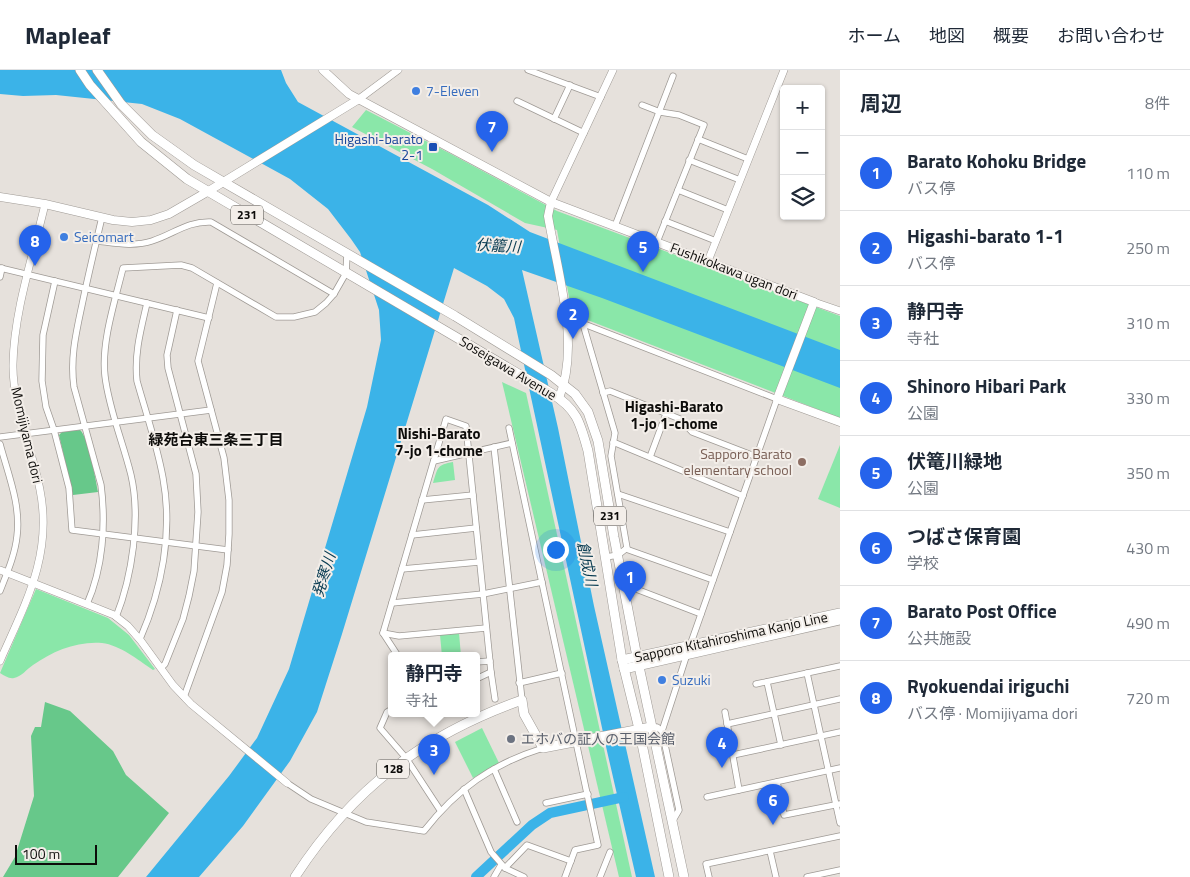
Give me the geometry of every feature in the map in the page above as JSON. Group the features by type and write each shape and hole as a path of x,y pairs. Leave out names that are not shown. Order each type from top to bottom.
{"main road":[{"name":"Soseigawa Avenue","path":"80,70 141,142 186,179 566,403 580,423 588,450 623,665 639,729 669,877"},
{"name":"Soseigawa Avenue","path":"97,70 121,104 152,134 194,165 455,316 551,375 575,394 588,412 594,426 622,552 624,584 638,661 684,877"},
{"name":"Fushikokawa ugan dori","path":"323,70 337,84 359,99 551,202 814,302"},
{"path":"0,197 45,204 102,218 132,222 151,220 169,214 223,183 359,99"},
{"path":"551,202 548,216 564,304 568,346 564,385 555,395"},
{"path":"814,302 777,399 840,422"},
{"name":"Sapporo Kitahiroshima Kanjo Line","path":"688,650 840,613"},
{"name":"Sapporo Kitahiroshima Kanjo Line","path":"623,665 840,620"},
{"path":"522,700 524,714 543,748 652,727"},
{"name":"128","path":"480,717 522,700"},
{"name":"128","path":"295,877 322,838 344,812 370,787 406,758 458,727 480,717"}],"street":[{"path":"359,99 398,70"},
{"path":"528,70 602,97"},
{"path":"551,202 602,97 613,70"},
{"path":"708,261 784,70"},
{"path":"615,226 673,76"},
{"path":"554,119 570,85"},
{"path":"517,101 584,133"},
{"path":"642,105 704,124 657,242"},
{"path":"698,139 748,159"},
{"path":"689,160 740,180"},
{"path":"678,190 728,210"},
{"name":"Momijiyama dori","path":"0,661 34,584 43,544 44,513 40,489 17,400 13,365 18,319 45,204"},
{"path":"87,604 97,576 103,534 103,500 101,485 84,426 72,372 72,352 102,218"},
{"path":"665,221 716,240"},
{"path":"97,240 124,244 143,243 194,223 211,222 334,294"},
{"path":"116,617 128,582 132,562 135,516 132,477 115,422 105,377 104,360 105,345 123,268 181,265 192,268 276,316 294,317 315,312 334,294 346,273 348,255"},
{"path":"0,277 1,268 209,318"},
{"path":"55,282 43,335 42,360 46,407 69,488 72,530 228,550"},
{"path":"184,697 222,592 228,550 229,500 224,458 198,361 217,283"},
{"name":"Fushikokawa ugan dori","path":"814,302 840,311"},
{"path":"140,639 150,616 161,575 166,543 167,513 160,462 136,370 136,355 147,303"},
{"path":"161,668 165,664 183,619 194,571 197,546 196,474 170,380 167,355 177,310"},
{"path":"566,317 777,399 688,650 662,731 679,810 672,822"},
{"path":"583,324 615,432 611,456 618,494 622,552"},
{"path":"603,393 610,392 680,419 692,432 757,457"},
{"path":"0,437 211,410"},
{"path":"650,458 666,414"},
{"path":"395,652 383,633 446,419 466,426 495,699"},
{"path":"509,428 578,742 598,845 575,850 565,877"},
{"path":"613,442 743,496"},
{"path":"434,461 512,443"},
{"path":"0,444 14,495 17,517 16,543 8,573 0,591"},
{"path":"494,447 522,700"},
{"path":"618,494 730,532"},
{"path":"422,500 473,495"},
{"path":"412,535 476,528"},
{"path":"606,557 622,552 713,580"},
{"path":"402,569 479,562"},
{"path":"0,570 116,617 140,639 184,697 288,783 311,799 366,822 424,831 440,810 485,773 543,748"},
{"path":"392,603 483,594 542,582"},
{"path":"624,584 701,614"},
{"path":"383,633 399,636 486,628"},
{"path":"480,661 490,660"},
{"path":"756,684 840,666"},
{"path":"480,677 492,672"},
{"path":"519,683 562,673"},
{"path":"807,673 828,771 838,804 840,823"},
{"path":"767,682 781,745"},
{"path":"727,724 840,699"},
{"path":"388,711 380,728 406,758 440,810"},
{"path":"724,712 734,755 739,790"},
{"path":"652,727 662,731"},
{"path":"734,755 840,732"},
{"path":"707,797 840,768"},
{"path":"494,769 517,822"},
{"path":"777,782 784,815 838,804"},
{"path":"464,789 491,852 502,865 524,877"},
{"path":"546,803 588,794"},
{"path":"708,877 706,864 840,836"},
{"path":"494,877 502,865 527,845 571,861"},
{"path":"770,850 776,877"},
{"path":"600,877 610,852"},
{"path":"807,877 840,870"}],"green space":[{"path":"366,110 557,211 840,316 840,418 572,314 557,230 525,223 432,169 352,127"},
{"path":"502,382 526,393 632,877 619,877"},
{"path":"80,430 89,449 98,492 73,495 59,435 62,432"},
{"path":"840,445 840,508 818,499"},
{"path":"453,462 455,480 433,483 439,468 444,464"},
{"path":"36,589 108,618 129,635 155,669 153,670 129,654 109,644 93,643 74,645 57,651 17,677 9,678 0,673"},
{"path":"459,633 461,652 442,652 440,635"},
{"path":"45,702 70,711 113,751 126,775 169,813 118,877 3,877 15,857 34,796 31,736 35,727 41,727"},
{"path":"482,728 499,763 473,778 455,742"}],"water":[{"path":"0,70 281,70 286,83 298,102 488,205 530,232 840,350 840,388 602,298 522,270 558,428 594,606 655,877 636,877 514,318 504,299 487,286 454,268 317,712 290,761 243,826 199,877 146,877 229,776 257,738 289,669 367,407 381,340 379,310 360,252 328,209 290,179 180,119 142,104 56,95 23,96 0,94"}],"waterway":[{"path":"476,877 532,825 550,813 624,797"}],"place":[{"name":"7-Eleven","path":"416,91"},
{"name":"Higashi-barato 2-1","path":"433,147"},
{"name":"Barato Post Office","path":"492,152"},
{"name":"Seicomart","path":"64,237"},
{"name":"Ryokuendai iriguchi","path":"35,266"},
{"name":"伏篭川緑地","path":"643,272"},
{"name":"Higashi-barato 1-1","path":"573,339"},
{"name":"Sapporo Barato elementary school","path":"802,462"},
{"name":"Barato Kohoku Bridge","path":"630,602"},
{"name":"Suzuki","path":"662,680"},
{"name":"エホバの証人の王国会館","path":"511,739"},
{"name":"Shinoro Hibari Park","path":"722,768"},
{"name":"静円寺","path":"434,775"},
{"name":"つばさ保育園","path":"773,825"}],"district":[{"name":"Higashi-Barato 1-jo 1-chome","path":"674,416"},
{"name":"緑苑台東三条三丁目","path":"216,440"},
{"name":"Nishi-Barato 7-jo 1-chome","path":"439,442"}],"water label":[{"name":"伏籠川","path":"498,246"},
{"name":"創成川","path":"587,564"},
{"name":"発寒川","path":"324,575"}]}
